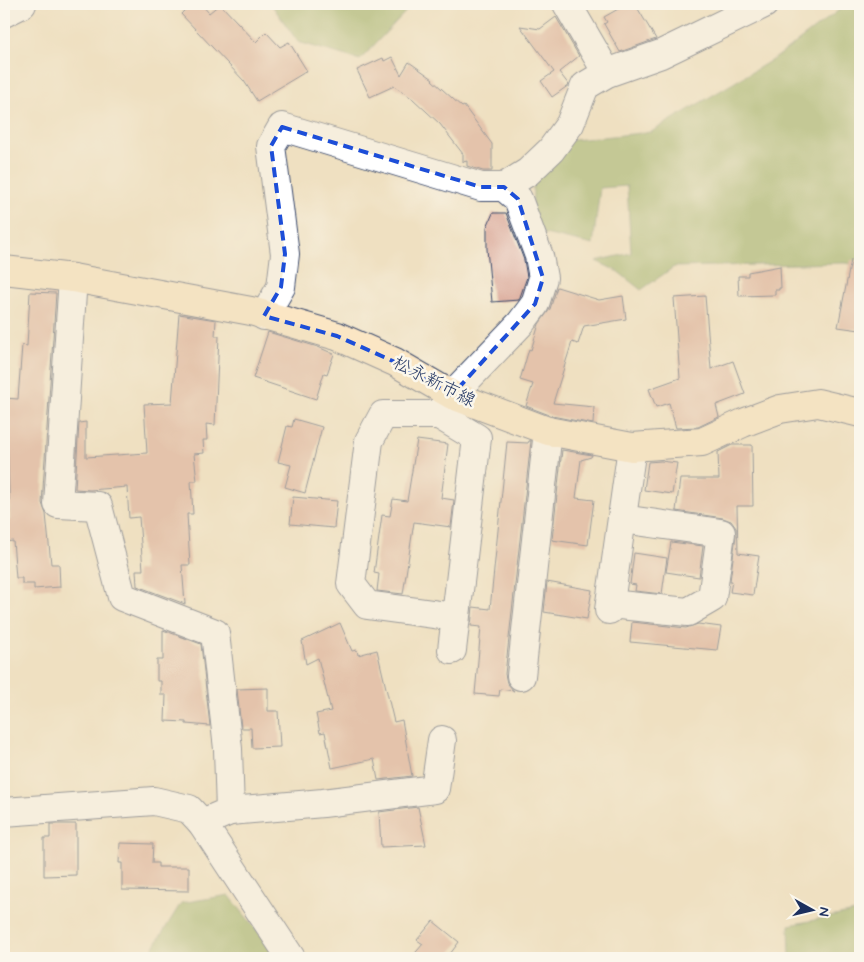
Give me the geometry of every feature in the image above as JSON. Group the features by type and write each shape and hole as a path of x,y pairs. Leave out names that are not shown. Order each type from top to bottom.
{"main road":[{"name":"松永新市線","path":"4,270 73,278 251,311 337,336 395,362 446,405 548,431 632,447 702,442 743,423 789,407 818,403 860,413"}],"street":[{"path":"4,13 22,4"},
{"path":"567,4 607,72"},
{"path":"264,316 281,287 285,254 270,146 282,127 480,187 504,187 528,172 551,150 570,124 585,86 607,72 661,54 764,4"},
{"path":"456,617 367,605 351,584 368,441 383,415 446,405 520,324 535,304 543,278 539,256 518,199 504,187"},
{"path":"73,278 58,504 98,506 122,597 215,633 228,749 230,811"},
{"path":"446,405 477,438 452,650"},
{"path":"521,676 548,431"},
{"path":"622,519 721,533 712,598 688,612 610,607 622,519 632,447"},
{"path":"202,823 230,811 323,803 435,789 442,740"},
{"path":"4,812 154,802 189,809 202,823 291,958"}],"highlighted area":[{"path":"282,127 481,187 504,187 518,199 543,278 535,304 452,395 395,362 337,336 264,316 281,287 285,254 271,146"}],"green space":[{"path":"271,4 413,4 360,60 298,42"},
{"path":"860,4 860,265 844,263 674,267 641,290 617,271 596,261 631,253 627,186 600,188 593,245 532,231 533,182 564,141 651,132 777,57 843,7"},
{"path":"229,895 279,958 147,958 181,903"},
{"path":"860,911 860,958 790,958 789,925"}],"building":[{"path":"191,4 201,4 209,13 220,4 256,42 266,32 280,47 289,42 307,71 257,101 244,81 181,14"},
{"path":"627,4 635,4 656,39 620,52 604,24 607,22 604,17"},
{"path":"556,17 579,56 559,72 569,85 552,97 541,81 554,72 520,26 540,29"},
{"path":"392,57 401,75 409,62 433,79 462,107 464,106 492,144 492,171 483,171 467,166 467,161 463,162 463,154 440,124 413,99 394,86 370,97 357,70 383,58 384,61"},
{"path":"493,213 506,213 524,260 527,277 519,300 492,302 487,227"},
{"path":"851,260 860,261 860,330 838,327"},
{"path":"780,266 781,288 775,290 775,295 739,296 738,276 748,276 748,272"},
{"path":"557,287 599,300 623,296 626,319 584,326 578,344 572,342 553,403 594,407 593,424 552,416 526,406 533,384 520,380 529,349 531,350 539,324 550,309"},
{"path":"30,292 56,293 42,503 46,514 51,564 59,564 60,587 34,589 34,584 22,584 22,578 16,578 13,541 4,542 4,521 10,520 7,432 4,432 4,398 18,399 22,345 27,346"},
{"path":"705,296 711,369 733,361 745,394 716,405 719,417 698,427 676,428 669,403 656,407 649,389 680,378 674,298"},
{"path":"179,314 216,320 215,336 219,336 215,425 206,424 207,440 203,440 204,453 194,454 197,481 191,481 193,514 187,514 190,565 182,565 185,604 137,586 136,570 143,570 139,517 129,518 127,487 90,490 75,489 79,423 86,422 86,457 147,453 144,404 172,403"},
{"path":"268,332 318,347 334,354 327,374 324,373 316,399 253,378"},
{"path":"294,419 322,427 305,493 285,487 291,465 278,462 287,426 292,427"},
{"path":"417,440 448,444 441,498 454,500 451,527 414,522 403,594 377,591 379,574 374,573 382,515 390,516 393,499 407,501"},
{"path":"531,441 505,674 507,683 514,691 500,689 499,696 475,694 481,627 471,626 473,607 490,609 507,442 528,443"},
{"path":"732,445 752,445 753,506 737,506 738,553 759,556 753,595 730,592 736,535 736,528 731,521 723,518 676,511 680,479 719,479 718,452"},
{"path":"562,450 592,455 581,460 576,498 594,500 588,545 552,540"},
{"path":"648,462 677,463 672,494 644,490"},
{"path":"293,497 337,501 334,528 290,524"},
{"path":"671,542 703,546 699,577 666,572"},
{"path":"634,553 667,558 662,594 635,591 636,585 630,584"},
{"path":"547,582 592,590 587,619 544,612"},
{"path":"632,622 686,628 698,624 721,627 717,650 630,642"},
{"path":"340,623 352,651 357,650 358,655 377,650 394,722 402,720 412,776 378,780 374,759 332,768 325,732 320,733 316,714 331,711 318,658 306,664 302,641"},
{"path":"163,630 201,644 210,726 165,721 166,695 161,695 161,681 157,681 157,660 163,660"},
{"path":"268,688 268,711 278,711 280,747 252,748 251,728 241,728 237,689"},
{"path":"418,807 426,845 381,847 379,812"},
{"path":"50,824 76,824 76,875 44,876 44,838 50,838"},
{"path":"120,843 153,844 152,863 158,863 158,867 189,867 189,891 122,890 122,863 119,863"},
{"path":"433,921 459,942 447,958 411,958 423,944 417,940"}]}
